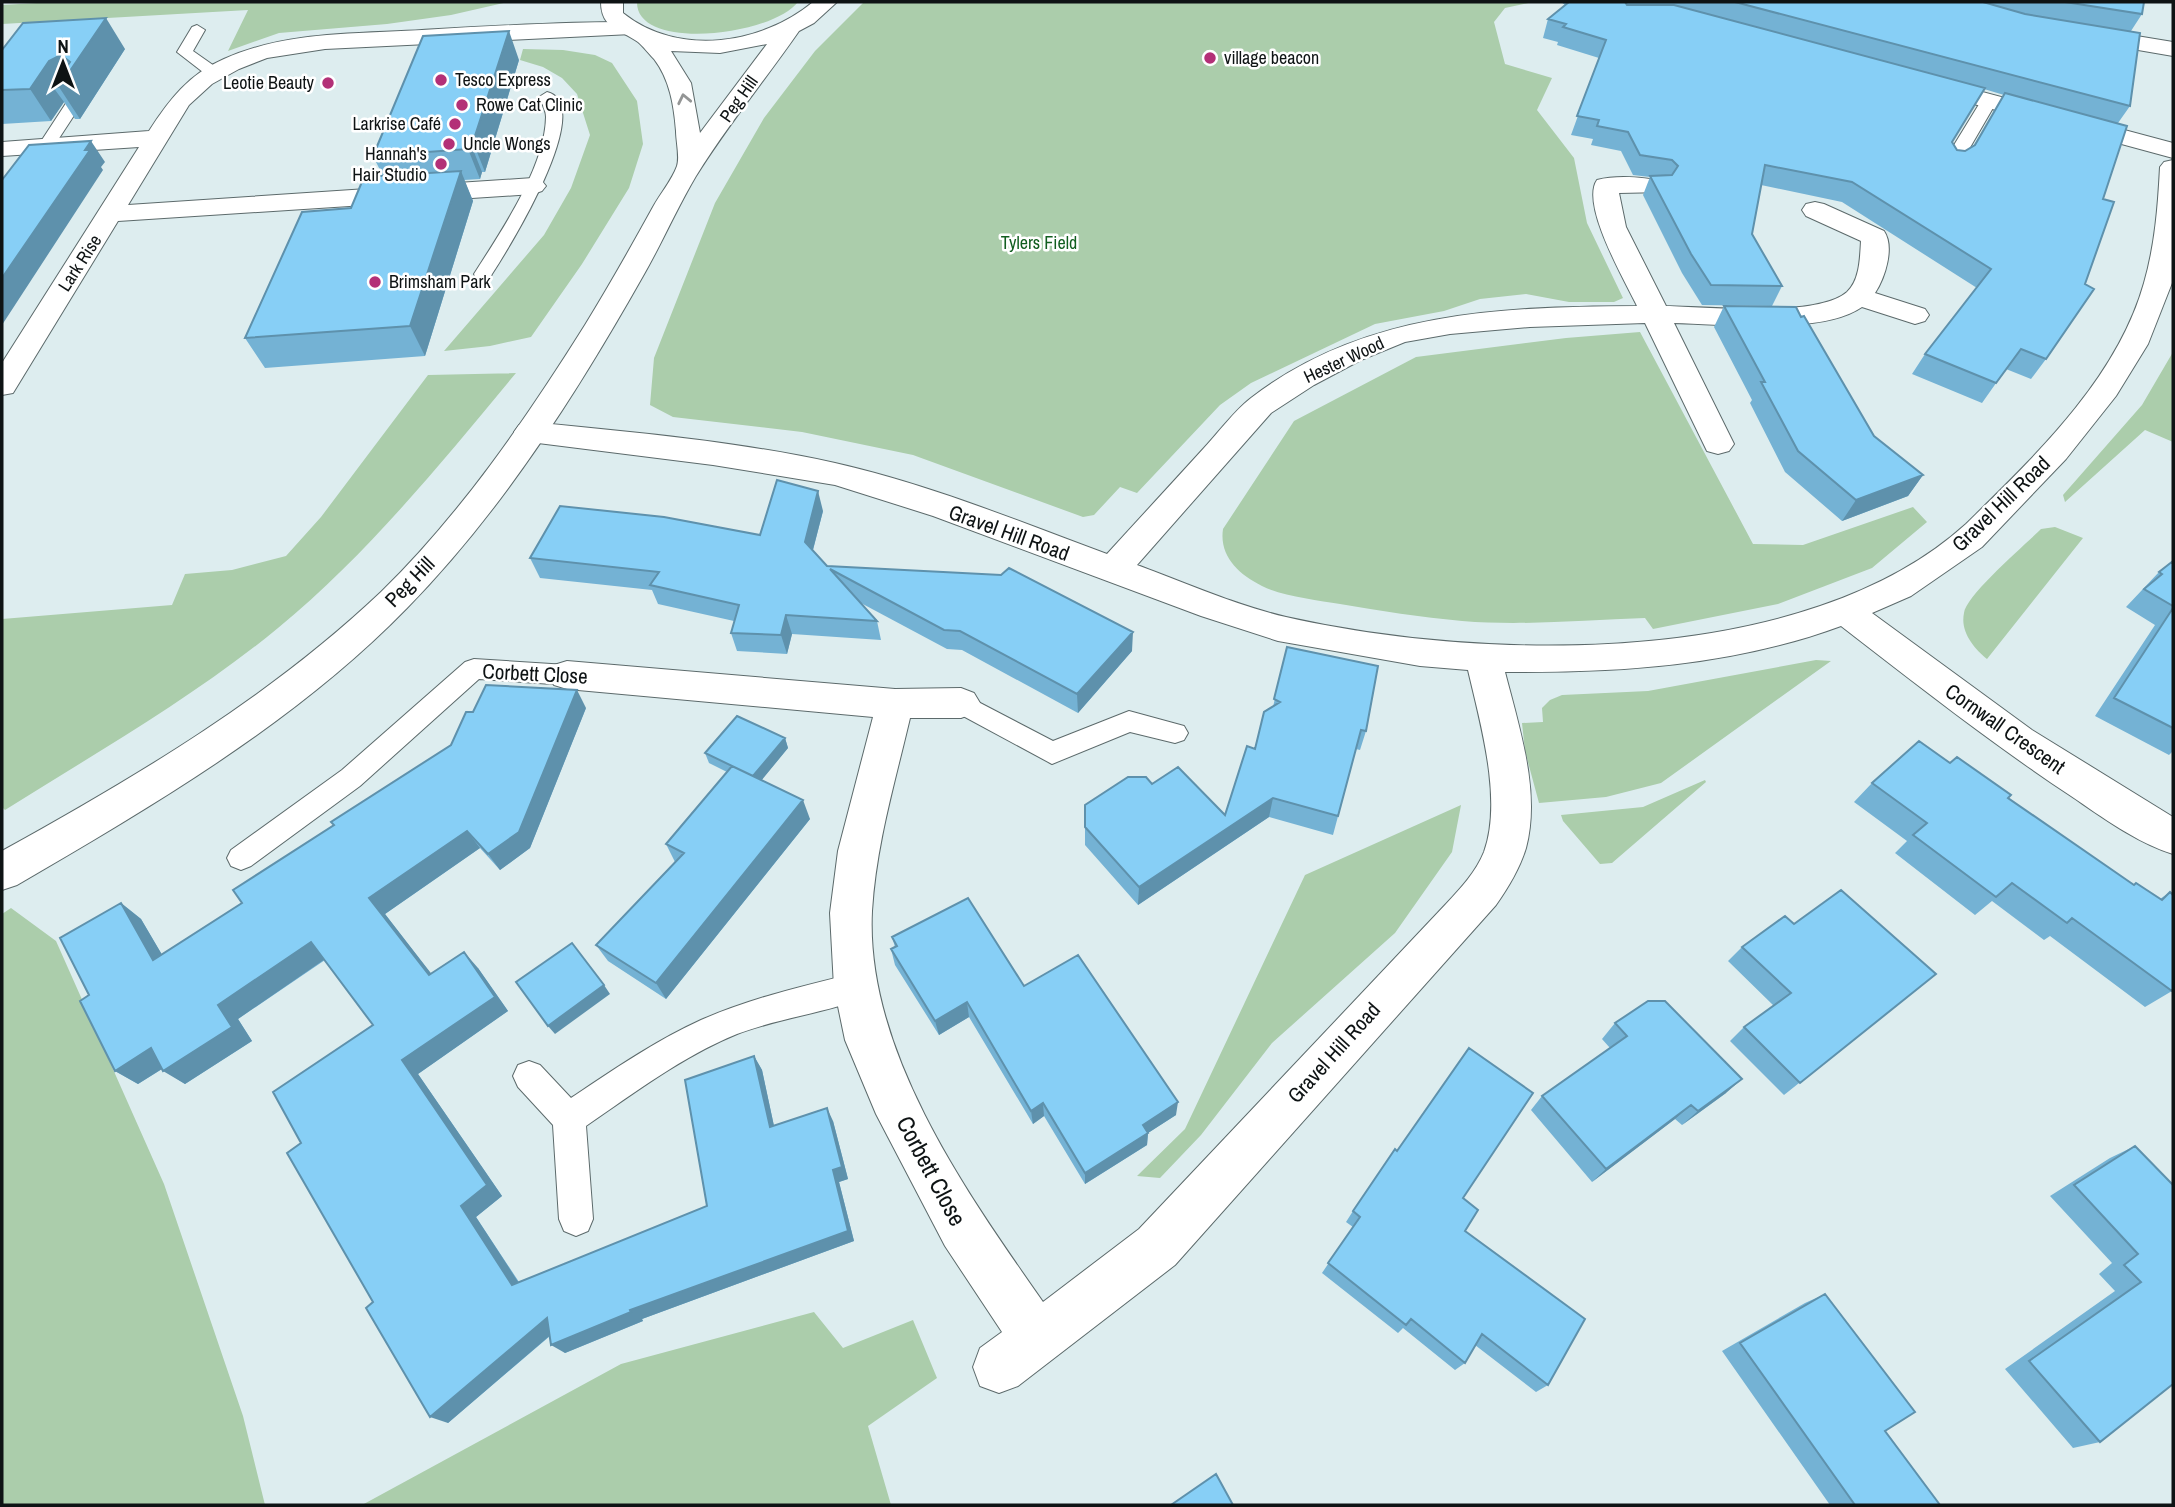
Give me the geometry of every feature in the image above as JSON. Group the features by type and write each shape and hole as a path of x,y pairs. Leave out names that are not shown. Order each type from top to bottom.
{"street":[{"path":"612,2 612,15 624,29 648,40 680,46 718,46 755,41 788,31 813,17 826,2"},
{"name":"Lark Rise","path":"473,32 556,9"},
{"name":"Lark Rise","path":"2,386 156,138 193,86 214,73 243,60 291,47 473,32 624,29"},
{"name":"Peg Hill","path":"2,872 153,785 301,681 387,606 439,552 530,432 629,277 690,166 788,31"},
{"path":"2063,31 2173,49"},
{"name":"Peg Hill","path":"648,40 670,65 684,94 690,166"},
{"path":"1909,79 2173,151"},
{"path":"2,149 156,138"},
{"name":"Gravel Hill Road","path":"530,432 798,466 874,484 1281,629 1408,652 1483,658 1576,658 1720,646 1786,632 1902,584 1964,545 2057,449 2160,320 2173,167"},
{"path":"1655,187 1606,185 1605,197 1613,227 1718,444"},
{"path":"111,214 533,186"},
{"path":"1815,210 1875,237 1875,261 1860,297 1915,315"},
{"name":"Hester Wood","path":"1112,570 1260,406 1284,388 1383,340 1456,324 1521,318 1825,314 1860,297"},
{"name":"Cornwall Crescent","path":"1844,610 2018,741 2115,804 2173,837"},
{"name":"Gravel Hill Road","path":"999,1367 1157,1247 1426,952 1465,913 1489,883 1506,849 1511,811 1504,757 1483,658"},
{"name":"Corbett Close","path":"567,675 894,704 961,703"},
{"name":"Corbett Close","path":"894,704 858,851 851,913 856,987 868,1040 892,1098 962,1229 1038,1339"}],"lane":[{"path":"197,30 185,52 214,73"},
{"path":"46,146 80,94"},
{"path":"483,274 509,234 533,186 549,145 555,116 547,97"},
{"path":"1952,163 1989,101"},
{"name":"Corbett Close","path":"241,858 351,778 474,669 567,675"},
{"name":"Corbett Close","path":"961,703 1052,752 1129,721 1175,733"},
{"path":"569,1118 653,1063 730,1023 800,1000 856,987"},
{"path":"529,1076 569,1118 576,1219"}],"green space":[{"path":"54,2 508,2 451,15 387,24 279,33 228,51 248,10 2,24 2,5"},
{"path":"637,2 798,2 784,14 762,23 707,34 681,33 658,28 643,18"},
{"name":"Tylers Field","path":"864,2 1533,2 1505,8 1494,22 1505,64 1552,78 1537,110 1574,158 1587,223 1623,298 1614,302 1569,302 1526,294 1480,299 1444,311 1375,324 1251,383 1220,405 1137,493 1120,487 1094,515 1083,517 913,455 802,432 673,417 650,405 654,358 715,203 764,118 815,51"},
{"path":"523,49 563,50 595,55 612,63 637,101 643,144 629,188 582,264 531,337 490,346 444,351 544,235 571,188 590,135 577,94 562,78 543,67 520,60"},
{"path":"1640,332 1753,544 1803,545 1913,507 1927,522 1872,568 1778,604 1653,629 1645,618 1531,623 1462,621 1310,599 1262,586 1238,570 1227,556 1223,529 1294,421 1416,357 1566,338"},
{"path":"2173,352 2173,442 2145,430 2065,502 2063,495 2142,405"},
{"path":"516,373 374,538 278,628 246,654 144,723 5,810 2,807 2,619 172,605 185,574 232,570 286,556 321,517 428,375"},
{"path":"2055,527 2083,538 1987,659 1966,633 1963,620 1967,605 1985,582 2041,529"},
{"path":"1816,660 1831,661 1661,783 1606,797 1539,803 1525,751 1522,723 1543,722 1542,708 1550,700 1562,695 1648,691"},
{"path":"1705,780 1706,782 1612,863 1600,864 1563,821 1561,815 1643,807"},
{"path":"1461,805 1452,852 1395,933 1272,1043 1201,1135 1160,1178 1137,1176 1185,1129 1305,875"},
{"path":"11,908 56,941 164,1184 243,1416 265,1505 2,1505 2,914"},
{"path":"814,1312 843,1348 913,1320 937,1378 868,1426 891,1505 362,1505 621,1364"}],"building":[{"path":"1569,2 1674,5 1985,88 1952,142 1957,150 1965,151 1975,145 2005,93 2127,126 2103,199 2114,202 2085,284 2094,289 2046,359 2021,349 1996,383 1925,354 1991,269 1852,182 1765,165 1752,234 1782,286 1711,285 1691,254 1650,176 1672,175 1678,166 1672,160 1640,155 1628,132 1597,126 1599,120 1577,116 1606,40 1563,27 1566,24 1548,19"},
{"path":"1735,2 1983,2 2025,14 2140,33 2130,106"},
{"path":"2065,2 2144,2 2142,14"},
{"path":"106,18 59,87 53,87 70,62 61,55 49,61 30,89 2,90 2,50 23,23"},
{"path":"509,31 473,142 470,142 468,149 373,156 423,36"},
{"path":"91,141 85,150 90,150 2,278 2,180 29,145"},
{"path":"461,171 410,326 245,338 302,212 351,208 364,177"},
{"path":"1724,306 1796,307 1801,317 1804,316 1874,436 1923,475 1856,500 1798,451"},
{"path":"777,480 818,491 805,542 827,566 1001,575 1009,568 1133,632 1077,694 960,631 944,630 830,569 877,621 786,615 781,635 731,633 739,605 650,585 659,572 530,558 560,506 664,517 760,535"},
{"path":"2173,561 2173,606 2144,589"},
{"path":"2173,608 2173,728 2114,698"},
{"path":"1287,647 1378,666 1366,731 1361,730 1338,816 1273,798 1139,887 1085,827 1085,805 1128,777 1146,777 1152,784 1178,767 1225,815 1247,746 1255,749 1264,712 1280,702 1274,699"},
{"path":"486,685 577,690 519,832 488,854 467,831 369,898 429,975 464,952 495,997 402,1060 487,1185 461,1206 512,1285 707,1206 685,1080 754,1056 770,1127 827,1108 842,1167 833,1170 848,1231 630,1310 631,1312 551,1345 547,1318 430,1417 366,1308 373,1302 287,1153 301,1143 273,1092 373,1025 311,942 218,1005 232,1027 163,1071 151,1048 115,1071 80,1001 89,995 60,938 121,903 153,960 242,903 233,890 334,825 331,822 451,745 466,712 473,712"},
{"path":"737,716 785,738 753,776 705,753"},
{"path":"1919,741 1950,763 1957,757 2011,795 2008,798 2134,885 2136,883 2162,900 2170,892 2173,895 2172,991 2072,918 2067,923 2012,883 1996,897 1913,835 1927,823 1872,783"},
{"path":"732,766 803,800 656,983 596,945 684,853 666,844"},
{"path":"1841,890 1936,974 1800,1083 1744,1027 1791,993 1742,947 1785,916 1794,924"},
{"path":"968,898 1024,986 1078,955 1178,1102 1143,1125 1148,1133 1085,1173 1043,1103 1031,1111 967,1002 935,1021 891,949 897,946 892,937"},
{"path":"572,943 604,985 548,1026 516,982"},
{"path":"1648,1001 1665,1001 1742,1079 1698,1111 1691,1105 1606,1169 1542,1096 1627,1036 1615,1023"},
{"path":"1469,1048 1533,1093 1463,1198 1478,1210 1465,1231 1585,1319 1548,1385 1482,1334 1465,1363 1411,1319 1406,1325 1328,1263 1360,1217 1353,1211"},
{"path":"2135,1146 2173,1185 2173,1384 2100,1442 2029,1361 2141,1282 2124,1265 2138,1254 2074,1185"},
{"path":"1825,1294 1915,1412 1885,1431 1940,1505 1855,1505 1740,1343"},
{"path":"1216,1474 1233,1505 1171,1505"}],"place":[{"name":"village beacon","path":"1210,58"},
{"name":"Tesco Express","path":"441,80"},
{"name":"Leotie Beauty","path":"328,83"},
{"name":"Rowe Cat Clinic","path":"462,105"},
{"name":"Larkrise Café","path":"455,124"},
{"name":"Uncle Wongs","path":"449,144"},
{"name":"Hannah's Hair Studio","path":"441,164"},
{"name":"Brimsham Park","path":"375,282"}]}
